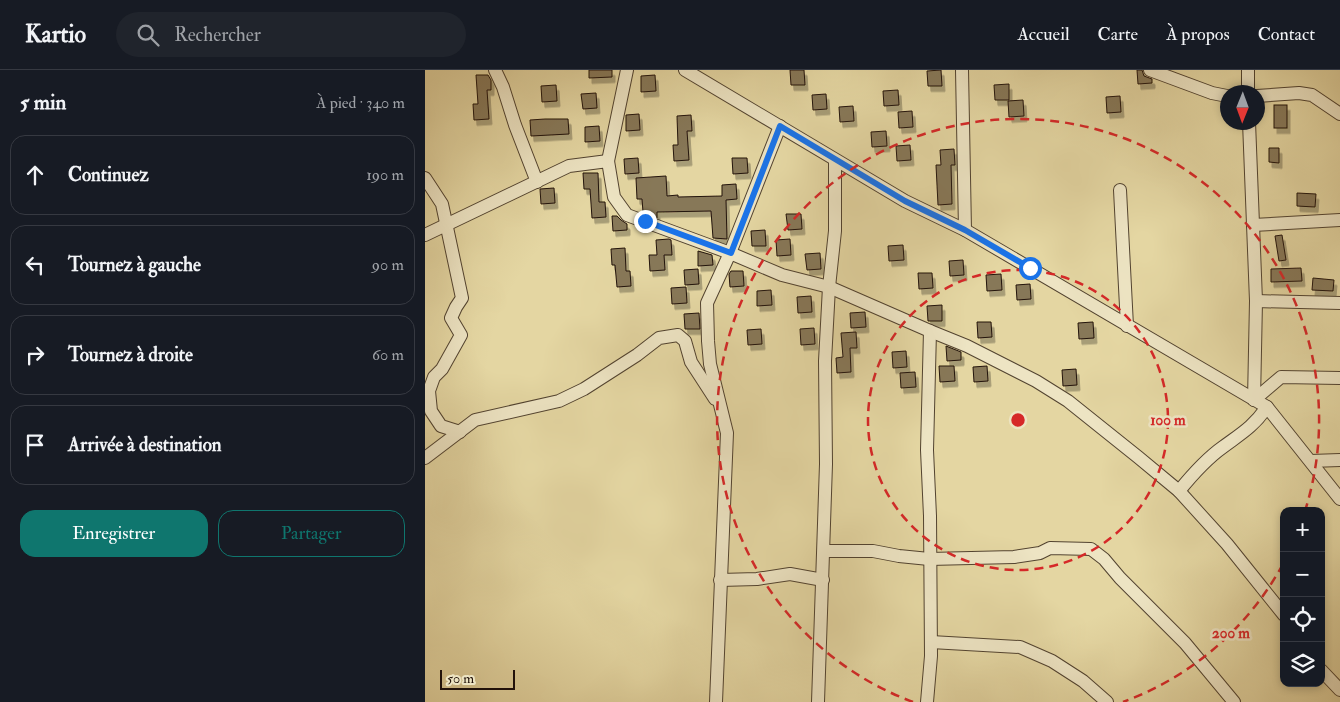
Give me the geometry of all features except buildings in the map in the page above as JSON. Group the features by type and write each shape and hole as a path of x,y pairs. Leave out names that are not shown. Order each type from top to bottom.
{"street":[{"path":"495,70 503,86 515,125 537,182"},
{"path":"627,70 608,161 614,197 627,215 731,253 782,275 829,287 930,332 967,346 1044,386 1075,407 1179,491 1227,544 1280,610"},
{"path":"685,70 905,201 965,230 1267,407 1340,499"},
{"path":"962,70 965,230"},
{"path":"1150,70 1220,95"},
{"path":"1248,70 1248,85"},
{"path":"1265,95 1299,93 1312,95 1340,114"},
{"path":"716,702 727,433 711,364 707,303 731,253 780,126"},
{"path":"1249,130 1256,301 1254,400"},
{"path":"818,702 826,464 825,361 829,287 835,231 835,160"},
{"path":"425,235 569,166 608,161"},
{"path":"425,178 442,204 462,298 451,318 461,335 442,369 434,377 429,391 431,411 441,426 460,432"},
{"path":"1120,190 1127,326"},
{"path":"1253,225 1340,220"},
{"path":"1256,301 1340,303"},
{"path":"927,702 931,642 930,516 927,450 930,332"},
{"path":"425,458 475,420 559,401 584,389 637,355 659,338 678,335 685,341 691,362 720,407"},
{"path":"1254,400 1281,377 1340,378"},
{"path":"1179,491 1195,470 1223,446 1238,437 1256,422 1267,407"},
{"path":"1311,461 1340,460"},
{"path":"824,551 873,551 929,559 1014,557 1040,554 1050,548 1091,548 1105,559 1120,578 1185,643 1234,702"},
{"path":"720,580 757,579 790,574 823,580"},
{"path":"931,642 1020,648 1052,661 1083,681 1107,702"},
{"path":"1325,674 1340,690"}],"route":[{"path":"645,221 731,253 780,126 905,201 965,230 1030,268"}]}
